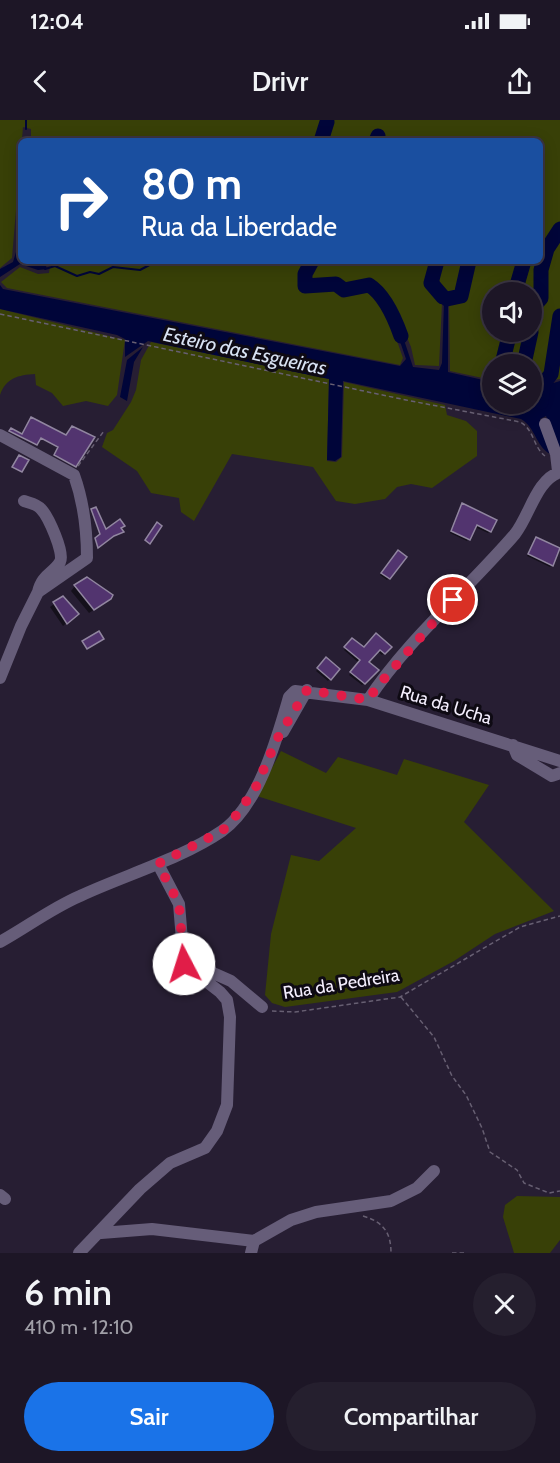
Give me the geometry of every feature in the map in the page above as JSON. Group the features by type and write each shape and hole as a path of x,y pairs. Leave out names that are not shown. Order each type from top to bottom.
{"street":[{"path":"368,700 437,617 517,532 545,483 558,468 545,424"},
{"path":"0,435 74,475 83,501 87,558 38,592"},
{"path":"0,678 21,626 38,592 40,582 60,562 61,554 51,524 42,510 24,501"},
{"name":"Rua da Ucha","path":"158,864 222,831 232,821 255,789 277,739 291,693 307,690 368,700 560,761"},
{"name":"Rua da Ucha","path":"513,745 517,755 552,777 560,773"},
{"path":"0,942 77,897 158,864 179,904 181,954 184,964 227,1000 230,1017 227,1105 217,1131 205,1148 170,1163 110,1219 101,1233 79,1253"},
{"name":"Rua da Pedreira","path":"194,973 204,969 231,981 262,1007"},
{"path":"101,1233 152,1229 253,1247 291,1220 316,1212 391,1201 417,1188 434,1171"}],"path":[{"path":"0,314 520,422 527,426 539,452 558,468"},
{"path":"74,475 104,431"},
{"name":"Rua da Pedreira","path":"262,1007 278,1013 295,1012 400,997 520,927 560,916"},
{"path":"400,997 434,1037 452,1076 466,1095 482,1128 490,1152 517,1170 524,1183 549,1193 560,1191"},
{"path":"360,1215 376,1220 387,1229 392,1253"},
{"path":"452,1253 467,1253"}],"green space":[{"path":"0,120 560,120 560,379 542,381 542,354 482,354 482,378 450,371 449,303 468,295 469,288 451,295 443,291 438,276 430,278 428,286 442,303 439,366 415,365 411,347 398,316 390,316 390,321 403,358 400,365 7,288 1,282 20,267 38,274 49,273 50,266 44,264 543,264 543,138 31,138 31,129 23,127 22,138 18,138 18,187 12,258 0,268"},
{"path":"0,309 125,340 117,395 108,406 86,401 63,406 52,393 36,385 35,374 13,378 0,395"},
{"path":"151,342 329,379 327,461 336,462 342,457 344,382 445,405 447,415 466,421 477,431 477,456 432,488 411,484 397,487 385,499 355,504 336,501 313,467 232,454 194,521 181,512 179,498 151,493 137,471 102,447 107,433 113,430 131,402 136,390 141,360"},
{"path":"281,751 326,773 338,757 397,775 404,759 489,785 464,822 554,911 495,934 454,961 397,992 285,1007 272,1003 265,995 271,934 291,855 319,861 356,828 257,796"},
{"path":"517,1196 560,1197 560,1240 550,1253 514,1253 503,1217 505,1205"}],"water":[{"path":"18,180 18,264 20,264 0,277 0,269 13,262 16,252"},
{"path":"20,264 36,264 46,266 47,269 38,270"},
{"name":"Esteiro das Esgueiras","path":"435,278 439,291 447,297 468,290 463,297 448,300 448,372 482,380 482,411 343,381 341,457 335,461 327,460 329,379 148,341 125,357 125,339 117,335 0,309 0,285 3,289 400,366 406,359 392,318 397,319 413,367 439,370 442,363 444,302 431,283"},
{"path":"143,347 134,362 127,401 120,397 127,360"},
{"name":"Esteiro das Esgueiras","path":"560,381 560,450 546,416 540,419 550,454 541,446 530,427 521,419 498,414 542,414 542,386"}],"building":[{"path":"31,417 66,435 72,426 95,437 76,467 54,455 58,447 41,438 37,445 9,431 11,428 22,434"},
{"path":"19,455 29,460 22,472 12,467"},
{"path":"462,503 497,520 491,532 477,525 470,540 451,531"},
{"path":"96,507 106,529 120,519 125,526 121,528 124,532 114,536 98,548 95,538 100,534 91,509"},
{"path":"157,522 162,526 150,544 145,540"},
{"path":"536,537 560,548 553,566 528,554"},
{"path":"398,550 407,557 390,579 381,573"},
{"path":"87,577 113,595 111,599 94,610 74,585"},
{"path":"63,596 79,614 67,624 53,602"},
{"path":"99,631 104,639 87,649 82,641"},
{"path":"376,633 392,647 385,654 380,650 369,662 379,670 365,684 350,672 360,660 344,647 352,638 364,647"},
{"path":"326,657 340,669 331,680 317,668"}],"waterway":[{"path":"26,120 26,129"},
{"path":"322,138 327,122"},
{"path":"543,263 547,249 560,229"},
{"path":"45,269 55,266 77,276 90,272 99,274 113,267 140,270 151,264"},
{"path":"310,264 305,274 305,286 336,284 344,290 369,285 375,289 385,301 401,336"},
{"path":"436,264 431,283 443,297"},
{"path":"447,299 461,296 468,264"},
{"path":"518,282 523,264"},
{"path":"541,282 543,264"},
{"path":"542,396 544,383 551,374 560,316"},
{"path":"504,354 508,342"},
{"path":"526,354 529,342"}],"route":[{"path":"184,964 181,954 179,904 158,864 222,831 232,821 255,789 270,761 277,739 307,690 368,700 453,600"}]}
